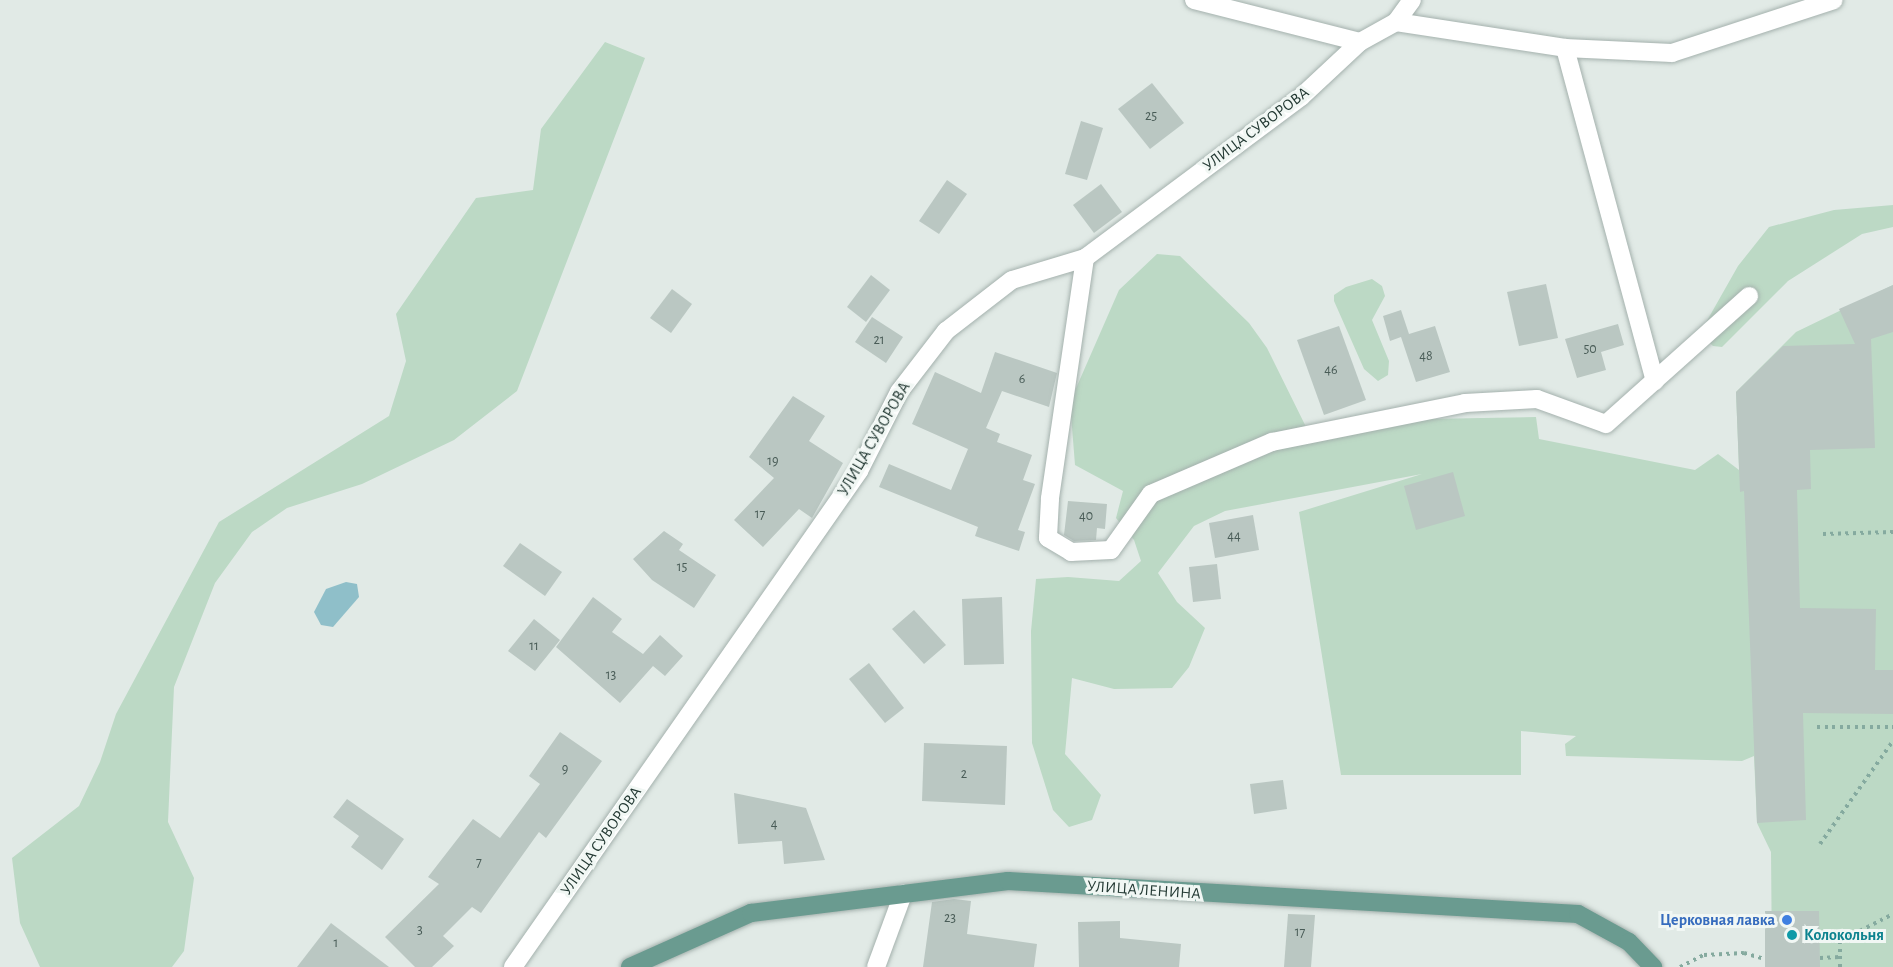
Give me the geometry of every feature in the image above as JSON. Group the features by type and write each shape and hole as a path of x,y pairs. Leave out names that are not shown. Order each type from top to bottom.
{"main road":[{"name":"УЛИЦА ЛЕНИНА","path":"630,967 752,913 1008,881 1578,914 1629,942 1653,967"}],"street":[{"path":"1194,0 1360,42"},
{"name":"УЛИЦА СУВОРОВА","path":"513,967 859,471 899,392 946,331 1012,280 1085,258 1301,97 1360,42 1396,22 1412,0"},
{"path":"1396,22 1565,48 1672,52 1798,15 1834,0"},
{"path":"1565,48 1655,381"},
{"path":"1085,258 1050,499 1048,538 1071,552 1111,550 1150,494 1272,442 1485,402 1537,399 1606,424 1749,296"},
{"path":"876,967 903,894"}],"path":[{"path":"1823,534 1893,532"},
{"path":"1818,727 1893,728"},
{"path":"1820,844 1893,741"},
{"path":"1840,967 1840,940 1893,915"},
{"path":"1680,967 1704,955 1744,953 1765,959"},
{"path":"1820,958 1840,957"}],"green space":[{"path":"605,42 645,58 517,391 454,440 362,484 287,508 252,532 215,583 174,687 168,822 194,878 184,951 172,967 40,967 20,923 12,858 79,806 100,762 116,714 219,522 389,416 406,361 396,314 476,198 533,190 541,129"},
{"path":"1893,205 1893,227 1862,234 1788,281 1722,347 1713,346 1700,333 1738,266 1769,227 1834,210"},
{"path":"1157,254 1180,256 1249,323 1267,348 1309,433 1426,419 1536,417 1539,439 1695,470 1718,454 1739,470 1736,392 1796,332 1893,285 1893,967 1772,967 1771,852 1757,823 1754,756 1742,761 1566,756 1565,744 1576,736 1521,731 1521,775 1341,775 1299,512 1422,474 1225,511 1194,526 1158,573 1177,602 1205,628 1189,667 1172,688 1114,689 1072,678 1065,754 1101,795 1092,820 1069,827 1053,810 1032,743 1031,631 1036,579 1068,577 1119,581 1141,561 1134,540 1116,518 1123,491 1075,465 1070,402 1119,290"},
{"path":"1372,279 1382,286 1385,296 1372,320 1389,361 1388,375 1378,381 1364,369 1334,301 1334,295 1346,287"}],"water":[{"path":"346,582 357,584 359,597 333,627 321,625 314,612 326,589"}],"building":[{"path":"1152,83 1184,123 1150,149 1118,109"},
{"path":"1081,121 1103,128 1087,180 1065,174"},
{"path":"947,180 967,194 939,234 919,221"},
{"path":"1101,184 1122,212 1094,233 1073,205"},
{"path":"871,275 890,290 866,322 847,307"},
{"path":"1546,284 1558,338 1519,346 1507,292"},
{"path":"1893,285 1893,332 1871,339 1875,448 1810,450 1811,489 1797,490 1800,608 1876,609 1875,670 1893,670 1893,714 1803,713 1806,820 1757,823 1744,491 1740,492 1736,392 1783,346 1855,344 1839,309"},
{"path":"672,289 692,304 671,333 650,318"},
{"path":"1401,310 1409,334 1435,326 1450,372 1416,382 1401,337 1390,341 1383,316"},
{"path":"872,317 903,337 886,363 855,342"},
{"path":"1618,324 1624,345 1601,352 1606,370 1577,378 1565,339"},
{"path":"1339,326 1366,400 1324,415 1297,340"},
{"path":"995,352 1057,373 1049,407 1002,391 986,428 1000,434 997,442 1032,455 1023,480 1035,484 1018,530 1025,532 1019,551 975,536 978,527 879,487 889,464 951,490 968,449 912,424 935,372 981,393"},
{"path":"793,396 825,416 809,441 843,463 812,518 799,509 763,547 734,520 774,478 749,457"},
{"path":"1453,472 1465,516 1416,530 1404,486"},
{"path":"1068,501 1107,504 1105,529 1097,528 1096,540 1074,541 1064,535"},
{"path":"1253,515 1259,550 1215,558 1209,523"},
{"path":"664,531 683,544 679,550 716,575 694,608 652,580 633,559"},
{"path":"520,543 562,572 545,596 503,566"},
{"path":"1217,564 1221,599 1193,602 1189,567"},
{"path":"593,597 622,619 612,632 643,654 660,635 683,656 665,676 653,666 620,703 556,647"},
{"path":"1002,597 1004,664 964,665 962,599"},
{"path":"914,610 946,645 924,664 892,629"},
{"path":"534,619 560,640 535,671 508,651"},
{"path":"869,663 904,708 885,723 849,679"},
{"path":"560,732 602,761 546,838 539,832 481,913 472,907 443,936 454,946 432,967 415,967 385,937 439,884 428,877 473,819 500,838 540,784 529,776"},
{"path":"924,743 1007,746 1005,805 922,801"},
{"path":"1283,780 1287,809 1254,814 1250,784"},
{"path":"734,793 806,808 825,860 784,864 782,841 738,844"},
{"path":"347,799 404,839 382,870 351,847 359,836 333,817"},
{"path":"954,899 971,901 967,934 1037,944 1034,967 923,967 932,902"},
{"name":"Колокольня","path":"1765,911 1819,911 1820,967 1765,967"},
{"path":"1288,914 1315,915 1311,967 1284,967"},
{"path":"1120,921 1120,938 1181,944 1179,967 1079,967 1078,922"},
{"path":"331,923 389,967 297,967"}],"place":[{"name":"Церковная лавка","path":"1787,920"},
{"name":"Колокольня","path":"1792,935"}]}
